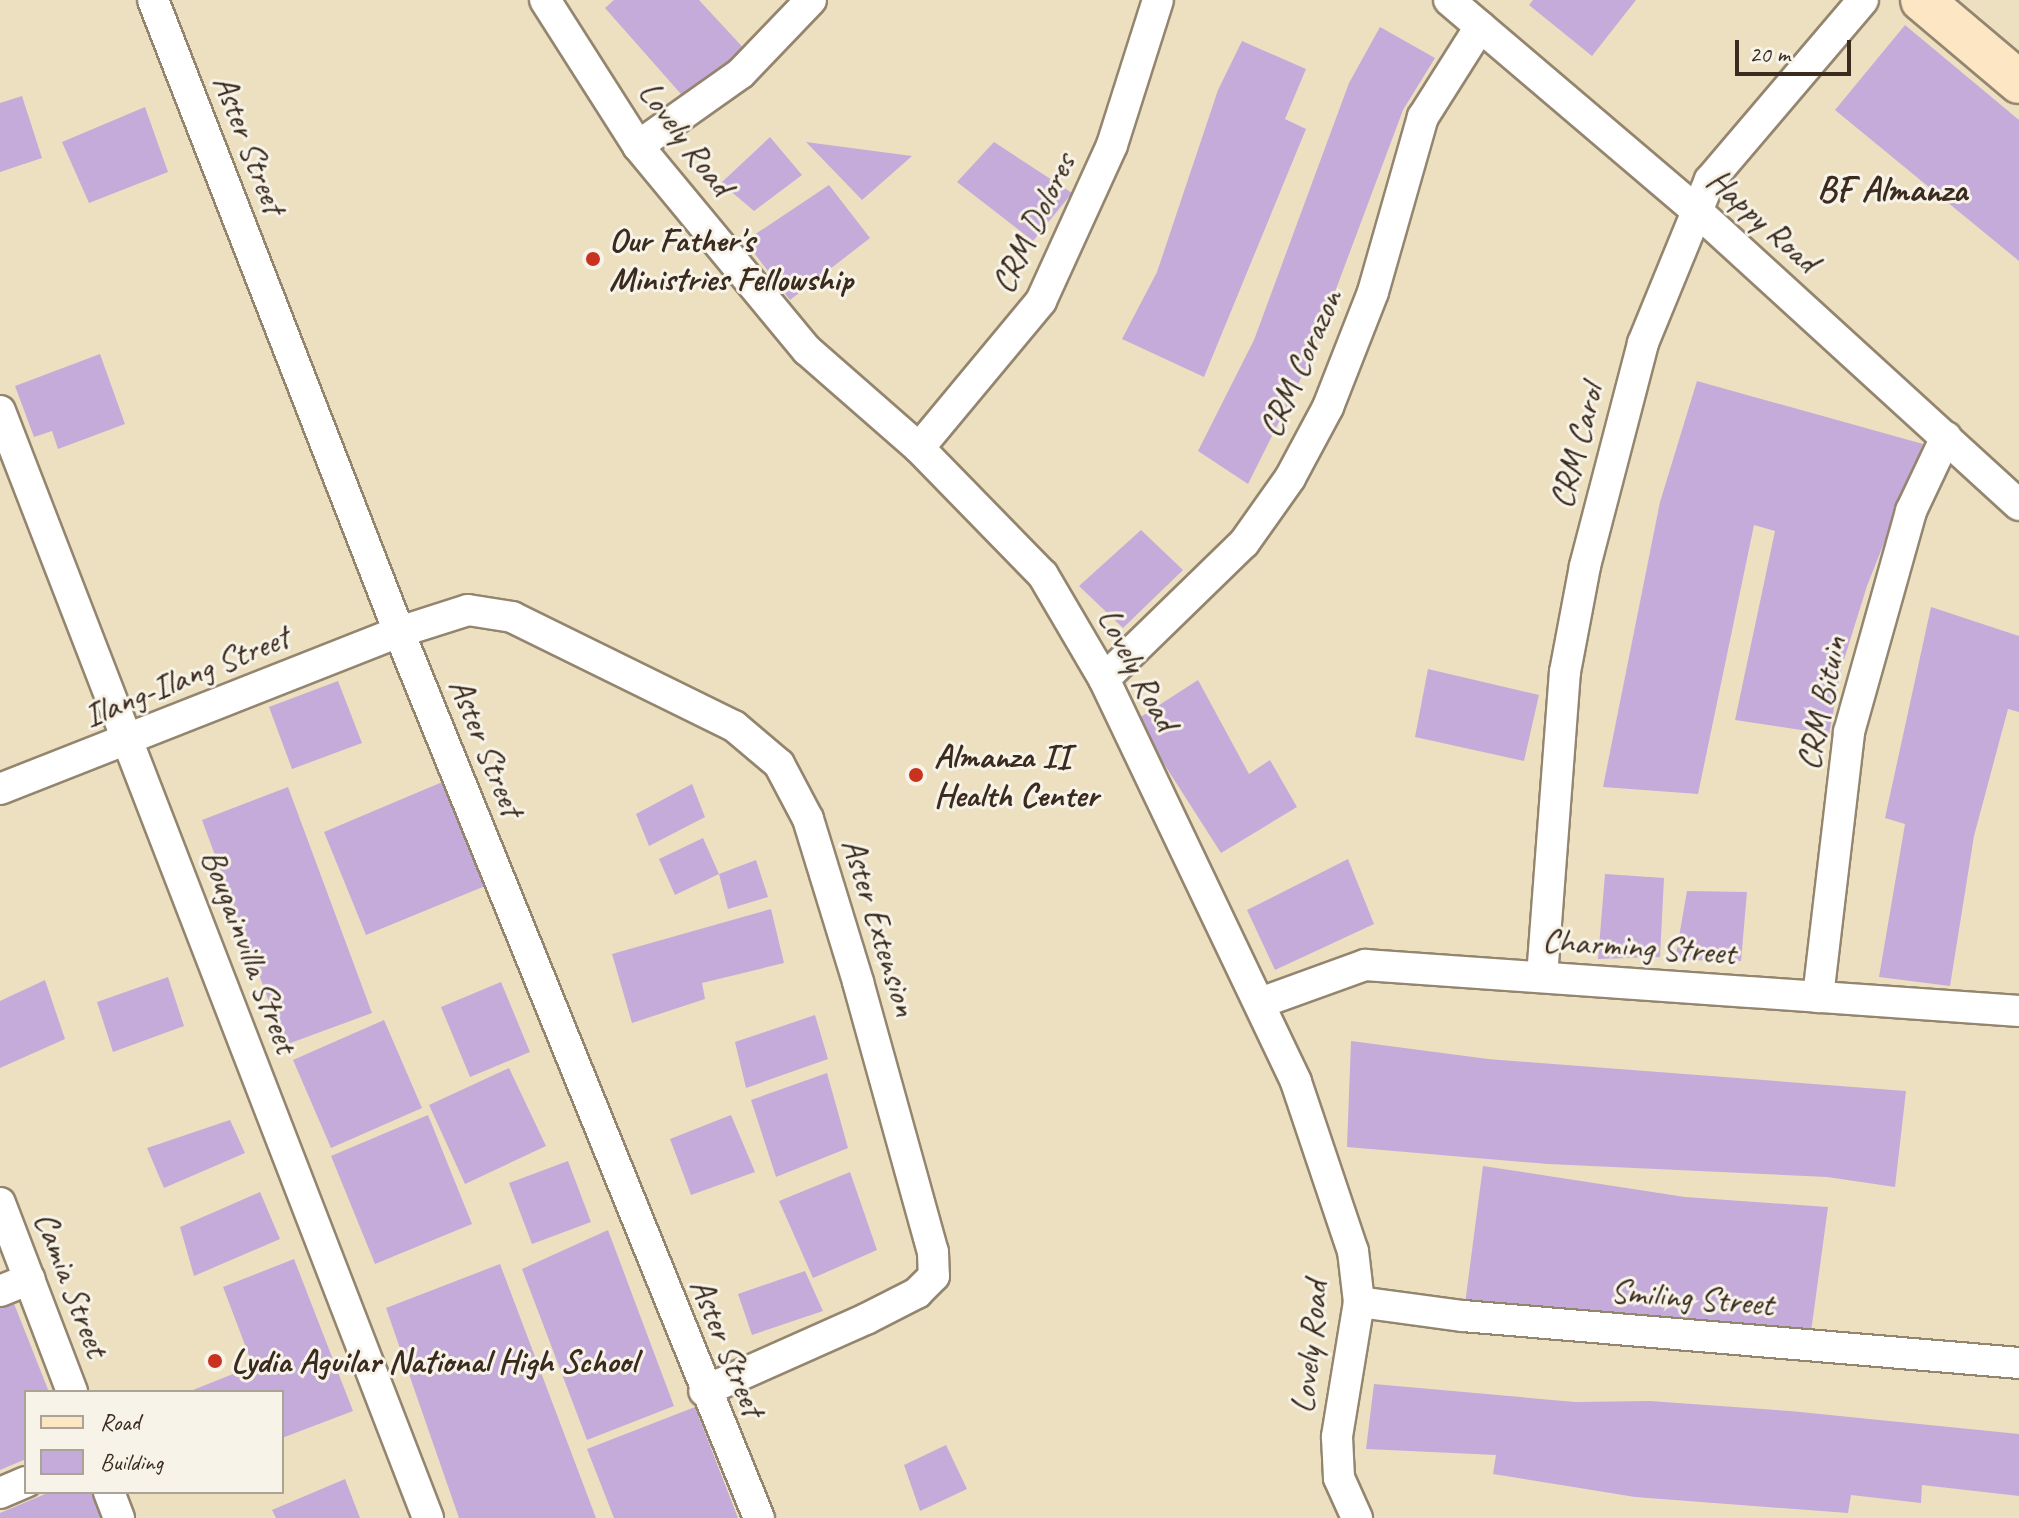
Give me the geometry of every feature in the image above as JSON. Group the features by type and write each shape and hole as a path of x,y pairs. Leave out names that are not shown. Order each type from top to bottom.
{"street":[{"name":"Aster Street","path":"153,0 399,632 704,1391 759,1518"},
{"name":"Lovely Road","path":"545,0 638,146 807,350 919,448 1043,575 1104,679 1260,1003 1331,1178 1353,1251 1359,1302 1337,1437 1339,1478 1357,1518"},
{"path":"638,146 741,73 811,0"},
{"name":"CRM Dolores","path":"919,448 1041,301 1112,145 1158,0"},
{"name":"Happy Road","path":"1449,0 1697,211 2019,505"},
{"name":"CRM Carol","path":"1542,977 1565,672 1585,566 1643,343 1710,180 1863,0"},
{"path":"1922,0 2019,82"},
{"name":"CRM Corazon","path":"1104,679 1244,543 1290,478 1328,407 1373,292 1423,117 1480,27"},
{"name":"Bougainvilla Street","path":"0,411 428,1518"},
{"name":"CRM Bituin","path":"1818,997 1849,732 1911,511 1946,437"},
{"name":"Aster Extension","path":"399,632 468,610 512,617 734,726 779,764 808,819 867,1012 933,1252 934,1276 917,1293 866,1319 704,1391"},
{"name":"Ilang-Ilang Street","path":"0,789 399,632"},
{"name":"Charming Street","path":"1260,1003 1365,965 2019,1011"},
{"name":"Camia Street","path":"0,1203 71,1390"},
{"path":"0,1291 30,1279"},
{"name":"Smiling Street","path":"1359,1302 1463,1316 2019,1363"},
{"path":"0,1493 24,1483"},
{"path":"110,1494 119,1518"}],"building":[{"path":"614,0 699,0 749,54 688,102 605,8"},
{"path":"1533,0 1636,0 1592,56 1529,5"},
{"path":"1905,25 2019,120 2019,261 1835,110"},
{"path":"1380,27 1435,58 1403,110 1308,364 1248,484 1198,451 1254,340 1349,83"},
{"path":"1242,41 1306,69 1285,119 1306,129 1204,377 1122,339 1157,272 1218,90"},
{"path":"22,96 42,158 0,172 0,103"},
{"path":"145,107 168,172 89,203 62,142"},
{"path":"770,137 802,175 754,211 721,183"},
{"path":"806,142 912,156 862,200"},
{"path":"994,142 1072,193 1033,241 957,182"},
{"path":"829,185 870,238 790,300 745,241"},
{"path":"100,354 125,424 58,449 52,431 34,437 15,386"},
{"path":"1697,381 1923,444 1867,586 1842,666 1829,734 1735,720 1775,531 1754,525 1698,794 1603,787 1660,502"},
{"path":"1141,530 1183,570 1123,628 1079,586"},
{"path":"1931,607 2019,636 2019,712 2008,709 1974,836 1950,986 1879,977 1905,824 1885,818"},
{"path":"1428,669 1539,695 1524,761 1415,737"},
{"path":"1198,680 1249,774 1270,760 1297,807 1221,853 1136,720"},
{"path":"338,681 362,743 292,769 269,707"},
{"path":"447,780 490,884 366,935 324,832"},
{"path":"692,784 705,817 649,846 636,814"},
{"path":"288,787 372,1013 285,1045 202,820"},
{"path":"703,838 719,874 675,895 659,859"},
{"path":"1348,859 1374,924 1275,970 1247,910"},
{"path":"756,860 768,897 728,909 719,874"},
{"path":"1605,874 1664,878 1660,957 1598,959"},
{"path":"1687,891 1747,892 1741,961 1675,960"},
{"path":"771,909 784,963 702,983 705,999 632,1023 612,954"},
{"path":"168,977 184,1026 113,1052 97,1002"},
{"path":"45,980 65,1039 0,1068 0,1001"},
{"path":"501,982 530,1052 470,1077 441,1007"},
{"path":"815,1015 828,1059 746,1088 735,1042"},
{"path":"384,1020 422,1108 331,1148 293,1060"},
{"path":"1351,1041 1488,1059 1906,1091 1895,1187 1827,1177 1548,1164 1347,1147"},
{"path":"509,1068 546,1146 465,1184 429,1105"},
{"path":"827,1073 848,1148 776,1177 751,1100"},
{"path":"428,1115 472,1224 375,1264 331,1156"},
{"path":"731,1115 755,1172 691,1195 670,1139"},
{"path":"230,1120 245,1153 164,1188 147,1148"},
{"path":"568,1161 591,1222 532,1244 509,1183"},
{"path":"1483,1166 1685,1197 1828,1207 1811,1332 1465,1304"},
{"path":"850,1172 877,1250 813,1278 779,1201"},
{"path":"260,1192 280,1239 194,1276 180,1227"},
{"path":"608,1230 674,1406 587,1440 522,1269"},
{"name":"Lydia Aguilar National High School","path":"294,1259 353,1411 284,1437 284,1390 193,1390 253,1366 223,1287"},
{"path":"500,1264 596,1518 459,1518 386,1308"},
{"path":"805,1271 823,1311 752,1335 738,1294"},
{"path":"13,1301 48,1390 24,1390 24,1460 0,1470 0,1307"},
{"path":"1374,1384 1575,1402 1650,1401 1790,1411 2019,1434 2019,1496 1922,1485 1921,1503 1851,1495 1848,1513 1635,1497 1493,1474 1496,1455 1366,1449"},
{"path":"695,1407 738,1518 614,1518 587,1449"},
{"path":"946,1445 967,1489 920,1511 904,1465"},
{"path":"345,1479 360,1518 276,1518 272,1510"},
{"path":"45,1494 93,1494 103,1518 0,1518 0,1513"}],"place":[{"name":"Our Father's Ministries Fellowship","path":"593,259"},
{"name":"Almanza II Health Center","path":"916,775"},
{"name":"Lydia Aguilar National High School","path":"215,1361"}],"district":[{"name":"BF Almanza","path":"1892,190"}]}
